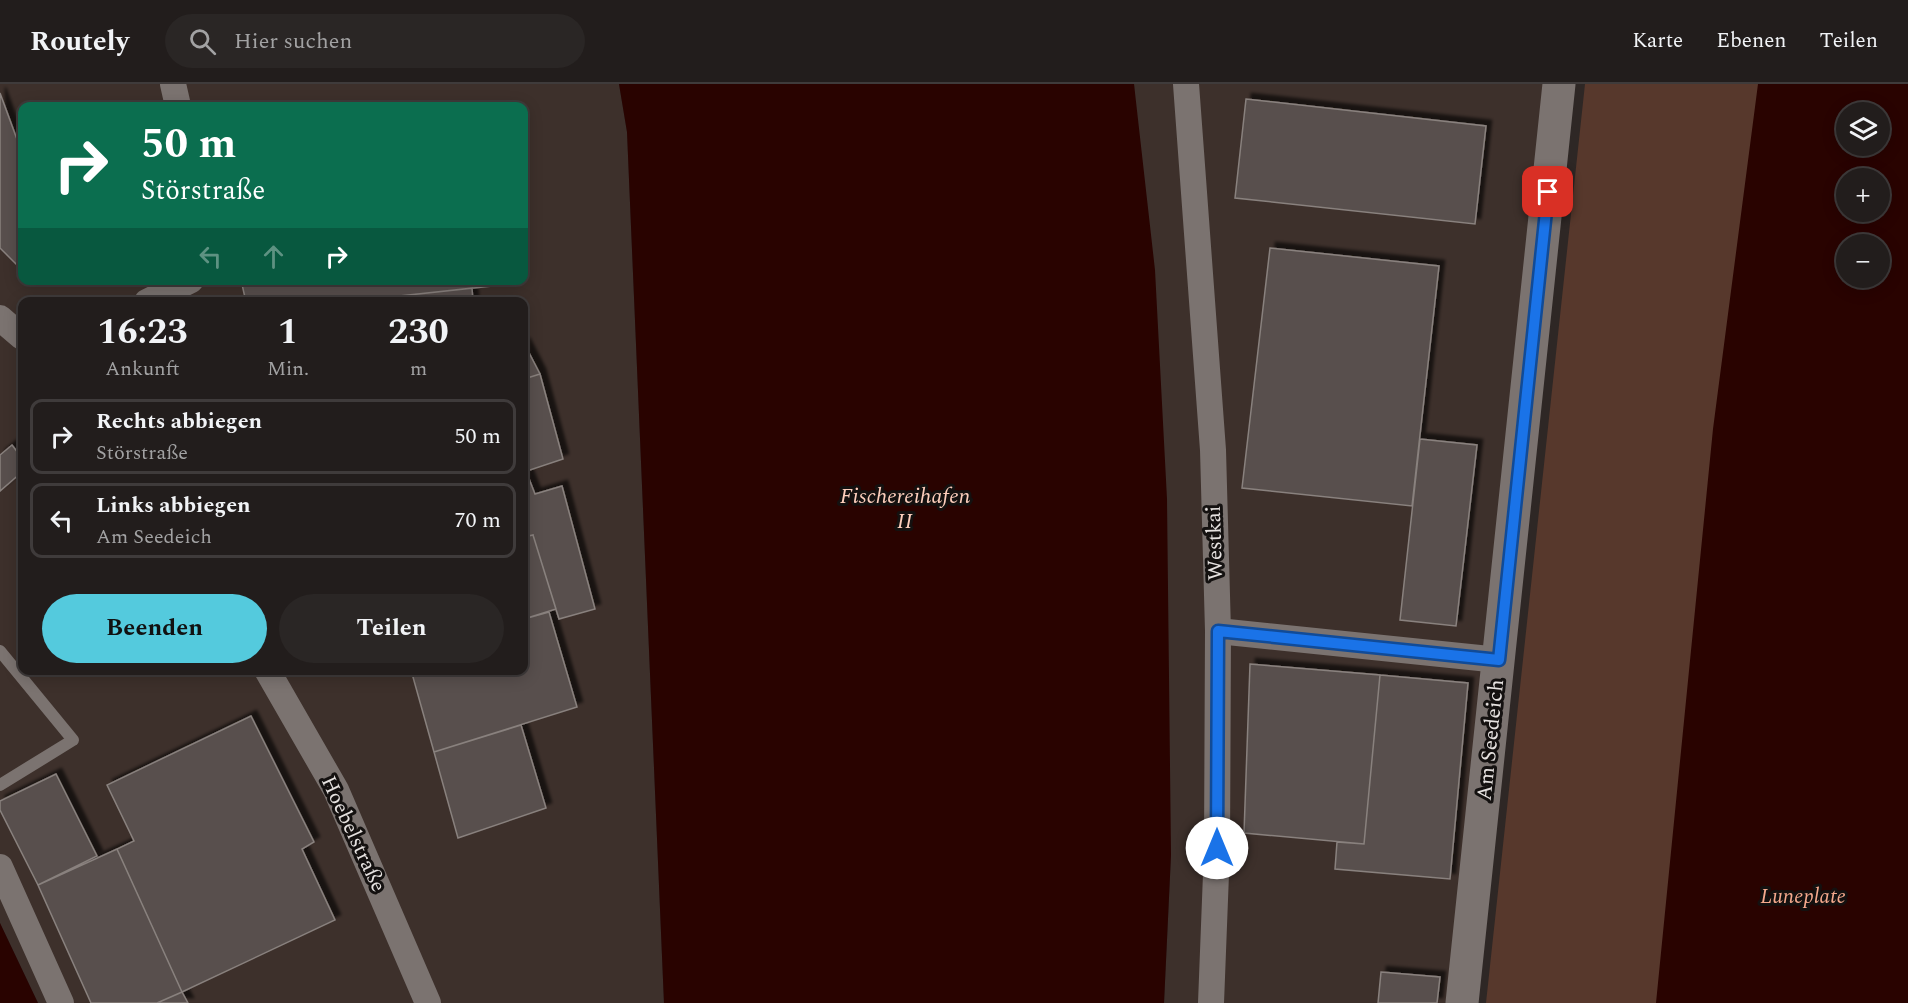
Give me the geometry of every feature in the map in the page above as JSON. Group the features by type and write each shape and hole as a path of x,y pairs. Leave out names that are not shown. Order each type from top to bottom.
{"street":[{"path":"173,84 177,102"},
{"name":"Westkai","path":"1186,84 1213,450 1218,631 1217,848 1211,1003"},
{"name":"Am Seedeich","path":"1462,1003 1559,84"},
{"path":"157,297 181,285"},
{"path":"0,318 18,334"},
{"path":"1218,631 1499,660"},
{"name":"Hoebelstraße","path":"270,675 336,790 428,1003"},
{"path":"0,867 61,1003"}],"lane":[{"path":"0,651 18,673"},
{"path":"0,785 72,740 19,675"}],"shaded area":[{"path":"0,84 619,84 627,132 664,1003 38,1003 0,923"},
{"path":"1134,84 1547,84 1446,1003 1164,1003 1171,855"}],"green space":[{"path":"1585,84 1908,84 1908,1003 1486,1003"}],"water":[{"name":"Fischereihafen II","path":"619,84 1134,84 1155,270 1167,499 1171,855 1164,1003 664,1003 627,132"},
{"name":"Luneplate","path":"1758,84 1908,84 1908,1003 1656,1003 1713,429"},
{"path":"0,923 38,1003 0,1003"}],"building":[{"path":"0,93 18,142 18,266 0,248"},
{"path":"1246,99 1486,126 1475,224 1235,198"},
{"path":"1270,248 1439,266 1412,506 1242,488"},
{"path":"242,285 501,285 390,297 245,297"},
{"path":"472,288 473,297 390,297"},
{"path":"528,351 540,374 528,378"},
{"path":"540,374 563,459 528,471 528,378"},
{"path":"1420,439 1477,445 1456,626 1400,620"},
{"path":"12,445 18,453 18,475 0,491 0,455"},
{"path":"528,476 535,494 562,486 595,609 559,619 533,535 528,536"},
{"path":"533,535 556,609 528,618 528,536"},
{"path":"549,612 577,707 434,752 412,675 528,675 528,618"},
{"path":"1250,664 1380,675 1364,844 1244,833"},
{"path":"1380,675 1468,683 1450,879 1335,869 1337,842 1364,844"},
{"path":"251,716 314,842 302,849 335,920 182,992 117,849 134,841 107,785"},
{"path":"521,725 546,808 458,838 434,752"},
{"path":"56,774 97,856 38,885 0,810 0,801"},
{"path":"117,849 182,992 157,1003 91,1003 38,885"},
{"path":"1381,972 1440,977 1437,1003 1378,1003"},
{"path":"182,992 188,1003 157,1003"}],"route":[{"path":"1217,848 1218,631 1499,660 1548,192"}]}
